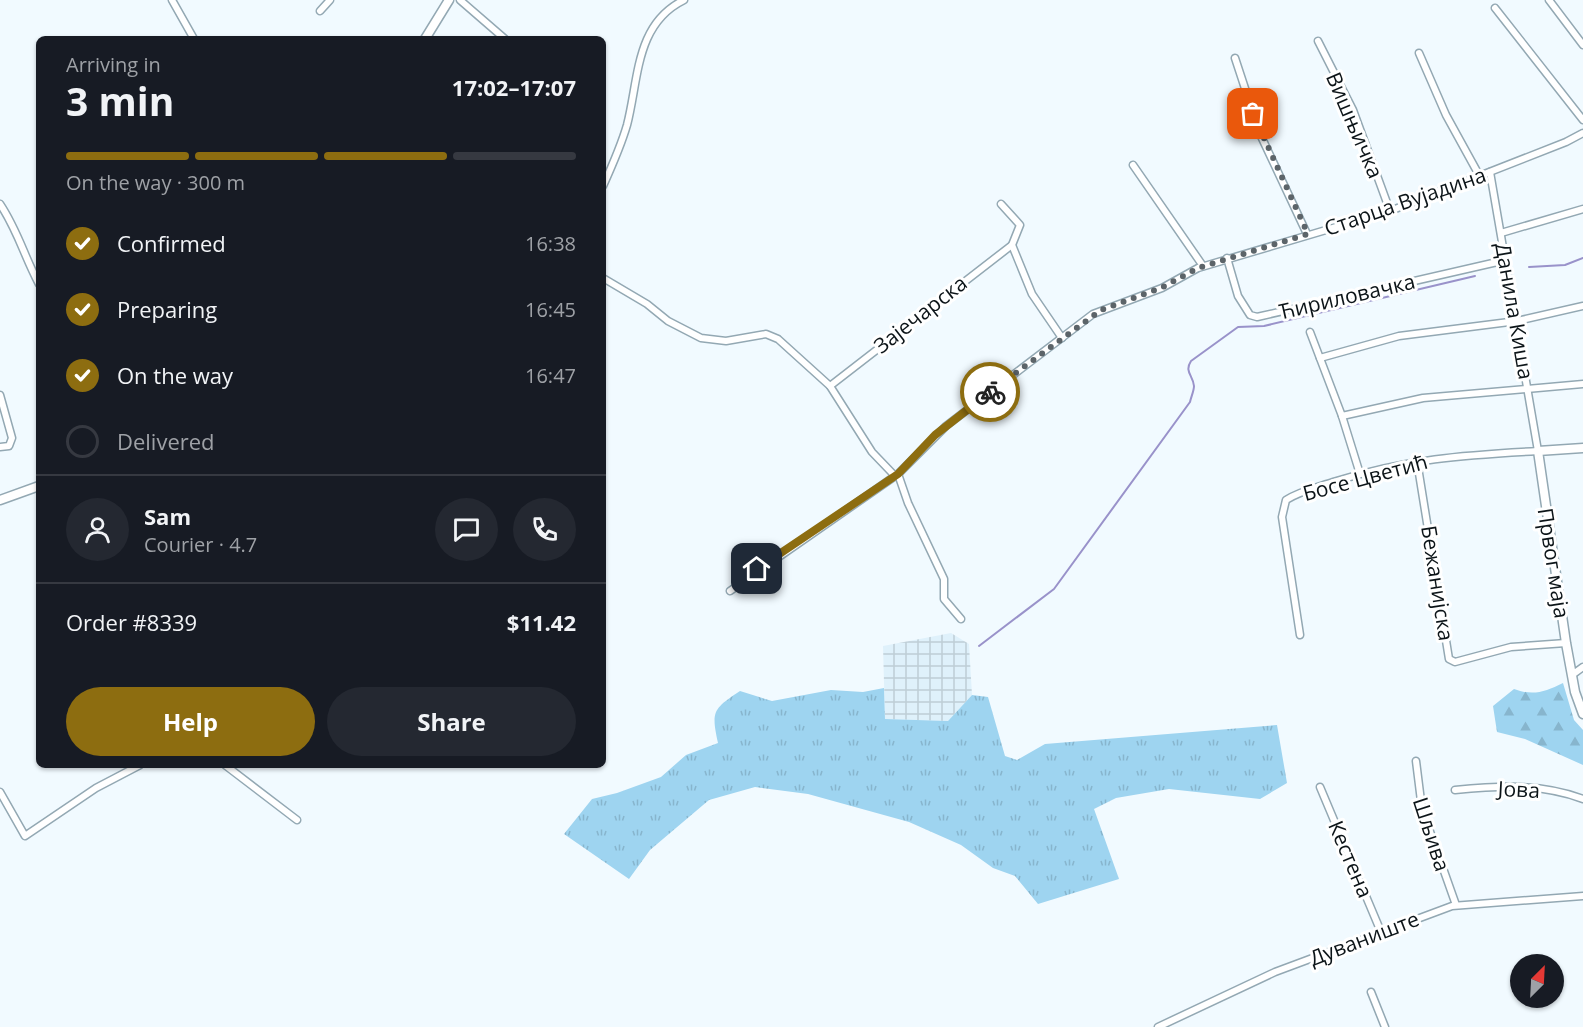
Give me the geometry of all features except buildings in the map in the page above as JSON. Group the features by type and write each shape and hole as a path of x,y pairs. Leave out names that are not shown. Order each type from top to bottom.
{"street":[{"path":"172,0 192,36"},
{"path":"320,11 330,0"},
{"path":"427,36 449,0"},
{"path":"460,0 502,36"},
{"path":"606,179 627,127 643,45 661,16 684,0"},
{"path":"1549,0 1583,45"},
{"path":"1495,8 1583,120"},
{"name":"Вишњичка","path":"1318,41 1353,111 1390,211"},
{"path":"1419,53 1446,115 1479,175"},
{"path":"1235,58 1260,134 1308,234"},
{"name":"Старца Вујадина","path":"730,591 757,569 896,475 946,426 1101,310 1161,288 1203,266 1390,211 1566,142 1583,133"},
{"path":"1133,165 1203,266"},
{"name":"Данила Киша","path":"1490,172 1538,451"},
{"path":"0,204 16,226 25,257 36,278"},
{"path":"1001,204 1020,225 1012,245 1032,294 1062,338"},
{"path":"1501,233 1583,209"},
{"name":"Зајечарска","path":"830,386 1012,245"},
{"name":"Ћириловачка","path":"1227,258 1238,296 1250,315 1257,317 1453,270 1506,260"},
{"path":"606,280 690,333 713,341 772,335 799,356 830,386 872,452 896,475 944,579 944,599 961,618"},
{"path":"1320,358 1399,336 1517,321 1583,306"},
{"path":"1310,332 1342,416 1360,474"},
{"path":"1342,416 1423,398 1583,384"},
{"path":"0,395 12,438 9,446 0,447"},
{"name":"Босе Цветић","path":"1300,635 1282,517 1283,505 1288,498 1360,474 1417,461 1442,457 1583,448"},
{"name":"Првог маја","path":"1538,451 1566,643 1583,714"},
{"name":"Бежанијска","path":"1417,461 1449,659 1455,662 1511,647 1566,643"},
{"path":"0,500 36,487"},
{"path":"1572,675 1583,667"},
{"name":"Шљива","path":"1416,761 1422,809 1456,905"},
{"path":"0,792 24,836 96,788 134,768"},
{"path":"229,768 297,820"},
{"name":"Кестена","path":"1320,786 1381,932"},
{"name":"Јова","path":"1455,790 1497,786 1532,788 1568,793 1583,799"},
{"name":"Дуваниште","path":"1158,1027 1275,972 1456,905 1583,896"},
{"path":"1371,992 1385,1027"}],"shaded area":[{"path":"951,633 969,644 972,695 948,721 885,719 883,646"}],"green space":[{"path":"1563,683 1574,720 1583,730 1583,765 1525,739 1497,732 1493,706 1514,689 1539,692"},
{"path":"884,688 885,719 948,721 972,695 988,697 1005,756 1017,760 1045,744 1277,725 1287,783 1260,799 1169,789 1116,798 1094,809 1119,879 1038,904 1015,876 993,868 961,845 909,822 808,794 755,787 709,800 650,850 629,879 564,834 592,799 617,793 661,777 686,755 718,743 716,712 724,702 740,691 772,701 831,690 863,692"}],"waterway":[{"path":"1529,267 1565,265 1583,258"},
{"path":"979,646 1054,589 1190,402 1194,390 1188,368 1191,361 1238,327 1264,326 1475,276"}],"way so far":[{"path":"990,392 1085,319 1107,307 1152,292 1198,268 1308,234 1260,134 1253,114"}],"route":[{"path":"757,569 898,474 935,435 990,392"}]}
